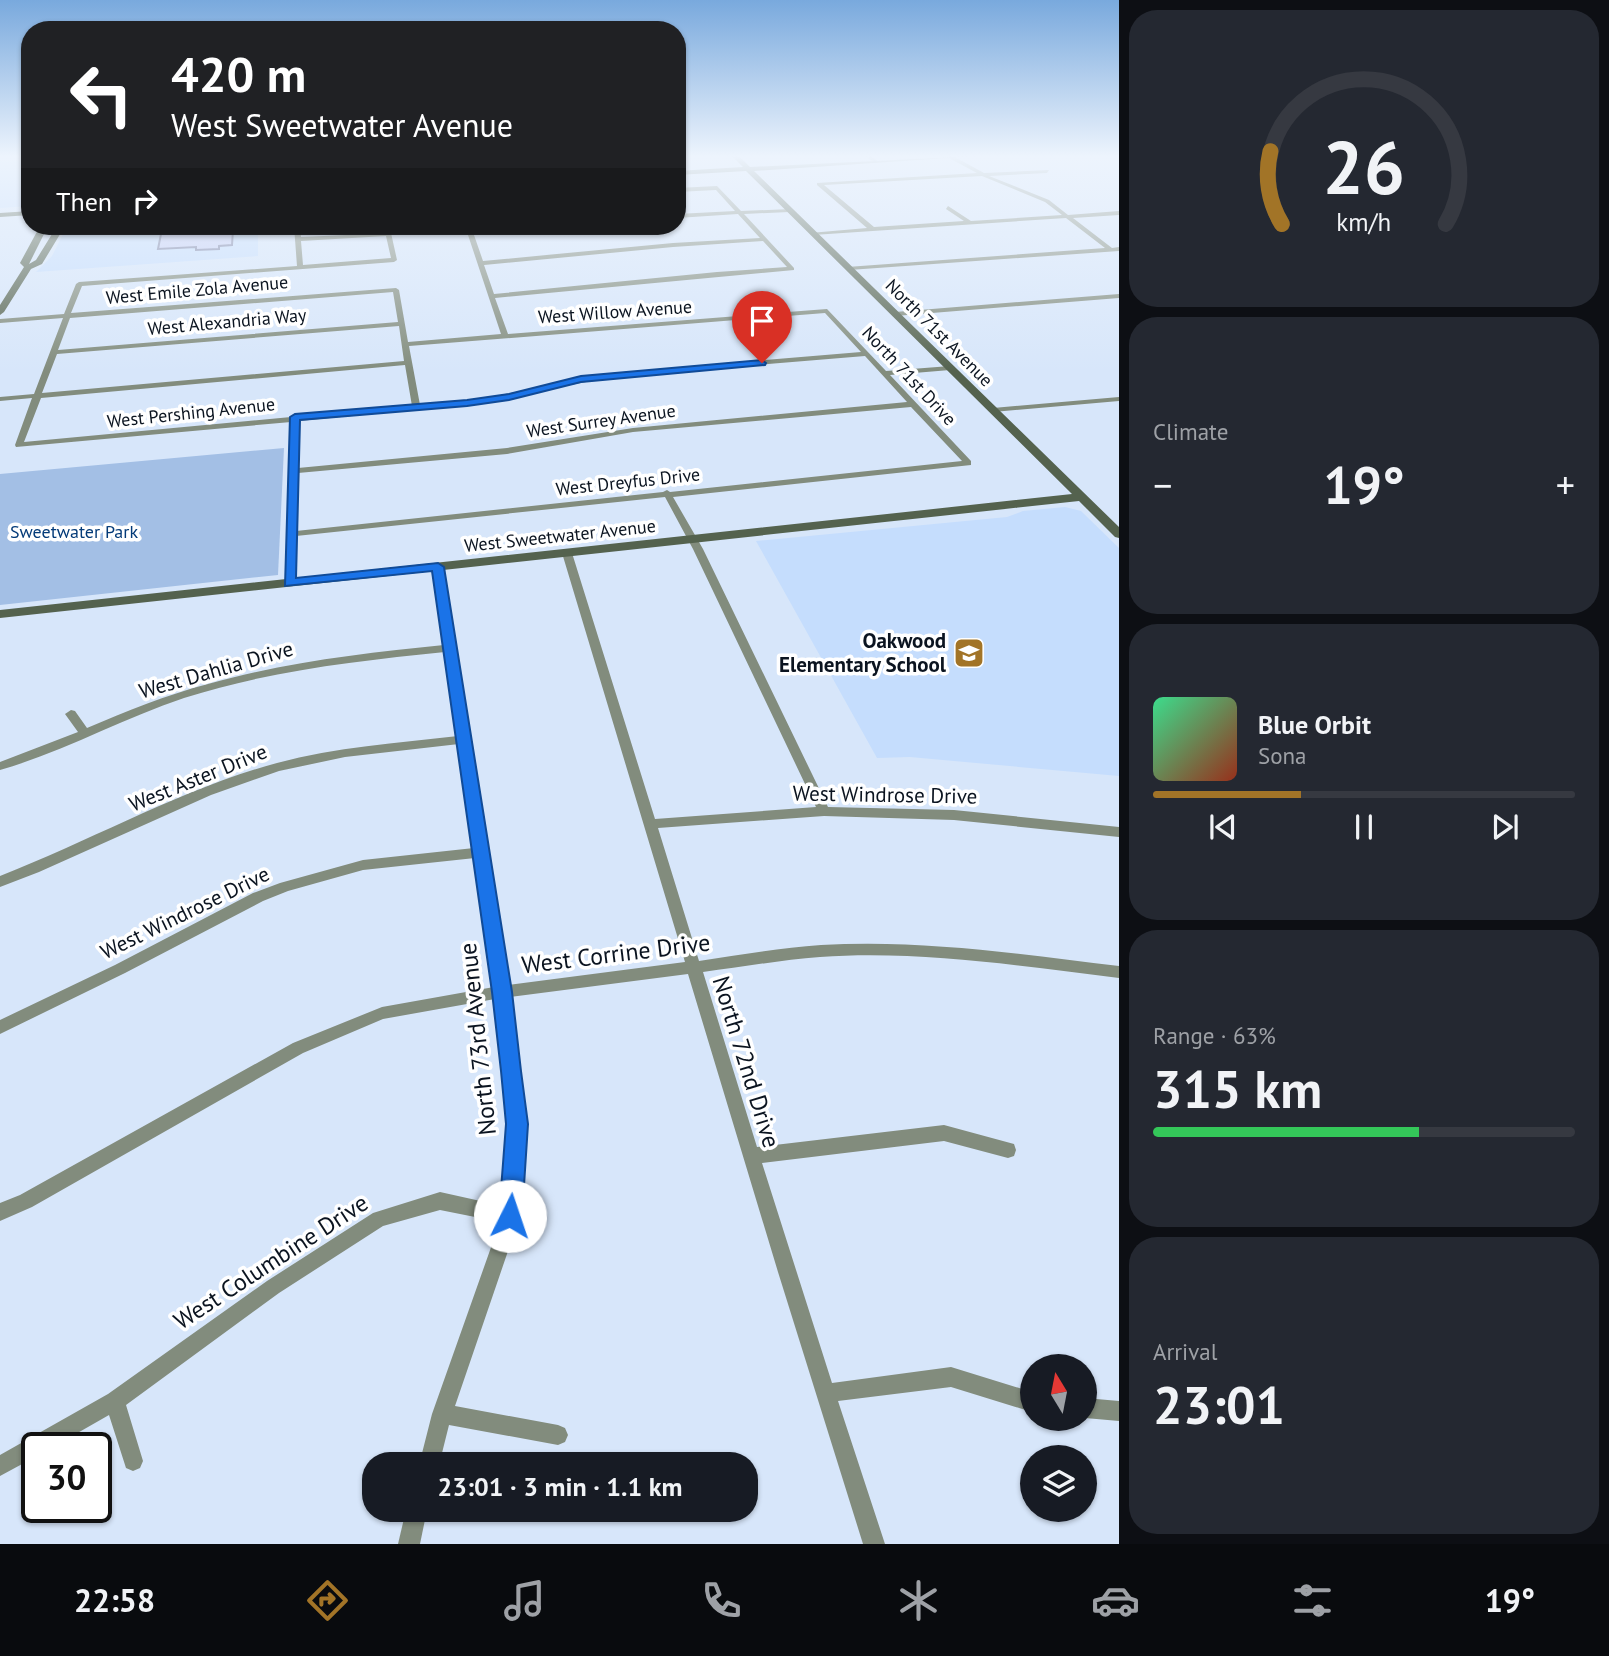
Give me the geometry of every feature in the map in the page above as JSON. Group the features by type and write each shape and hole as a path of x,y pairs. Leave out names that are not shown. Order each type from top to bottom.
{"street":[{"path":"492,296 792,269 754,228"},
{"name":"North 71st Avenue","path":"808,228 1119,534"},
{"path":"813,233 887,228"},
{"path":"1077,228 1106,249"},
{"path":"1083,228 1106,249"},
{"path":"28,267 24,263 39,235"},
{"path":"0,312 28,267 39,262 56,235"},
{"path":"298,235 300,267"},
{"path":"298,239 371,235"},
{"path":"38,396 79,284 394,260 389,235"},
{"path":"471,235 505,336"},
{"path":"481,263 764,239"},
{"path":"849,268 1119,249"},
{"name":"West Emile Zola Avenue","path":"0,321 396,290 402,324"},
{"path":"895,314 1119,296"},
{"name":"West Willow Avenue","path":"405,344 827,311"},
{"name":"North 71st Drive","path":"827,311 968,463"},
{"path":"402,324 416,407"},
{"name":"West Alexandria Way","path":"56,352 402,324"},
{"name":"West Pershing Avenue","path":"38,396 19,445 509,397 581,379 867,354"},
{"path":"0,399 408,363"},
{"path":"884,373 950,368"},
{"path":"993,410 1119,399"},
{"name":"West Surrey Avenue","path":"293,471 507,451 632,430 913,404"},
{"path":"290,583 295,417"},
{"name":"West Dreyfus Drive","path":"291,534 968,463"},
{"path":"667,493 824,811"},
{"name":"West Sweetwater Avenue","path":"0,614 1081,497"},
{"name":"North 72nd Drive","path":"566,553 751,1156 874,1544"},
{"name":"North 73rd Avenue","path":"432,1452 442,1414 510,1216 517,1124 502,992 438,567"},
{"name":"West Dahlia Drive","path":"0,766 178,696 257,674 310,664 451,648"},
{"path":"71,714 85,733"},
{"name":"West Aster Drive","path":"0,883 220,786 278,766 342,754 462,740"},
{"name":"West Windrose Drive","path":"650,824 824,811 954,815 1119,832"},
{"name":"West Windrose Drive","path":"0,1027 120,969 258,897 285,887 363,865 481,852"},
{"name":"West Corrine Drive","path":"0,1212 26,1201 298,1048 382,1013 502,992 819,951 863,949 956,954 1119,972"},
{"path":"751,1156 944,1133 1008,1150"},
{"name":"West Columbine Drive","path":"0,1466 115,1401 273,1287 379,1219 440,1200 510,1216"},
{"path":"827,1393 951,1377 1020,1398"},
{"path":"115,1401 133,1461"},
{"path":"1097,1409 1119,1411"},
{"path":"442,1414 558,1435"},
{"path":"409,1544 414,1522"}],"shaded area":[{"path":"62,235 258,235 258,256 36,272 52,256"},
{"name":"Oakwood Elementary School","path":"1065,507 1081,511 1119,548 1119,776 910,757 877,758 756,541 1007,517 1023,511"}],"green space":[{"name":"Sweetwater Park","path":"284,448 278,575 0,605 0,474"}],"building":[{"path":"161,235 233,235 232,245 219,246 219,249 158,249"}],"place":[{"name":"Oakwood Elementary School","path":"969,653"}],"route":[{"path":"510,1216 517,1124 502,992 438,567 290,583 295,417 467,403 509,397 581,379 762,363"}]}
